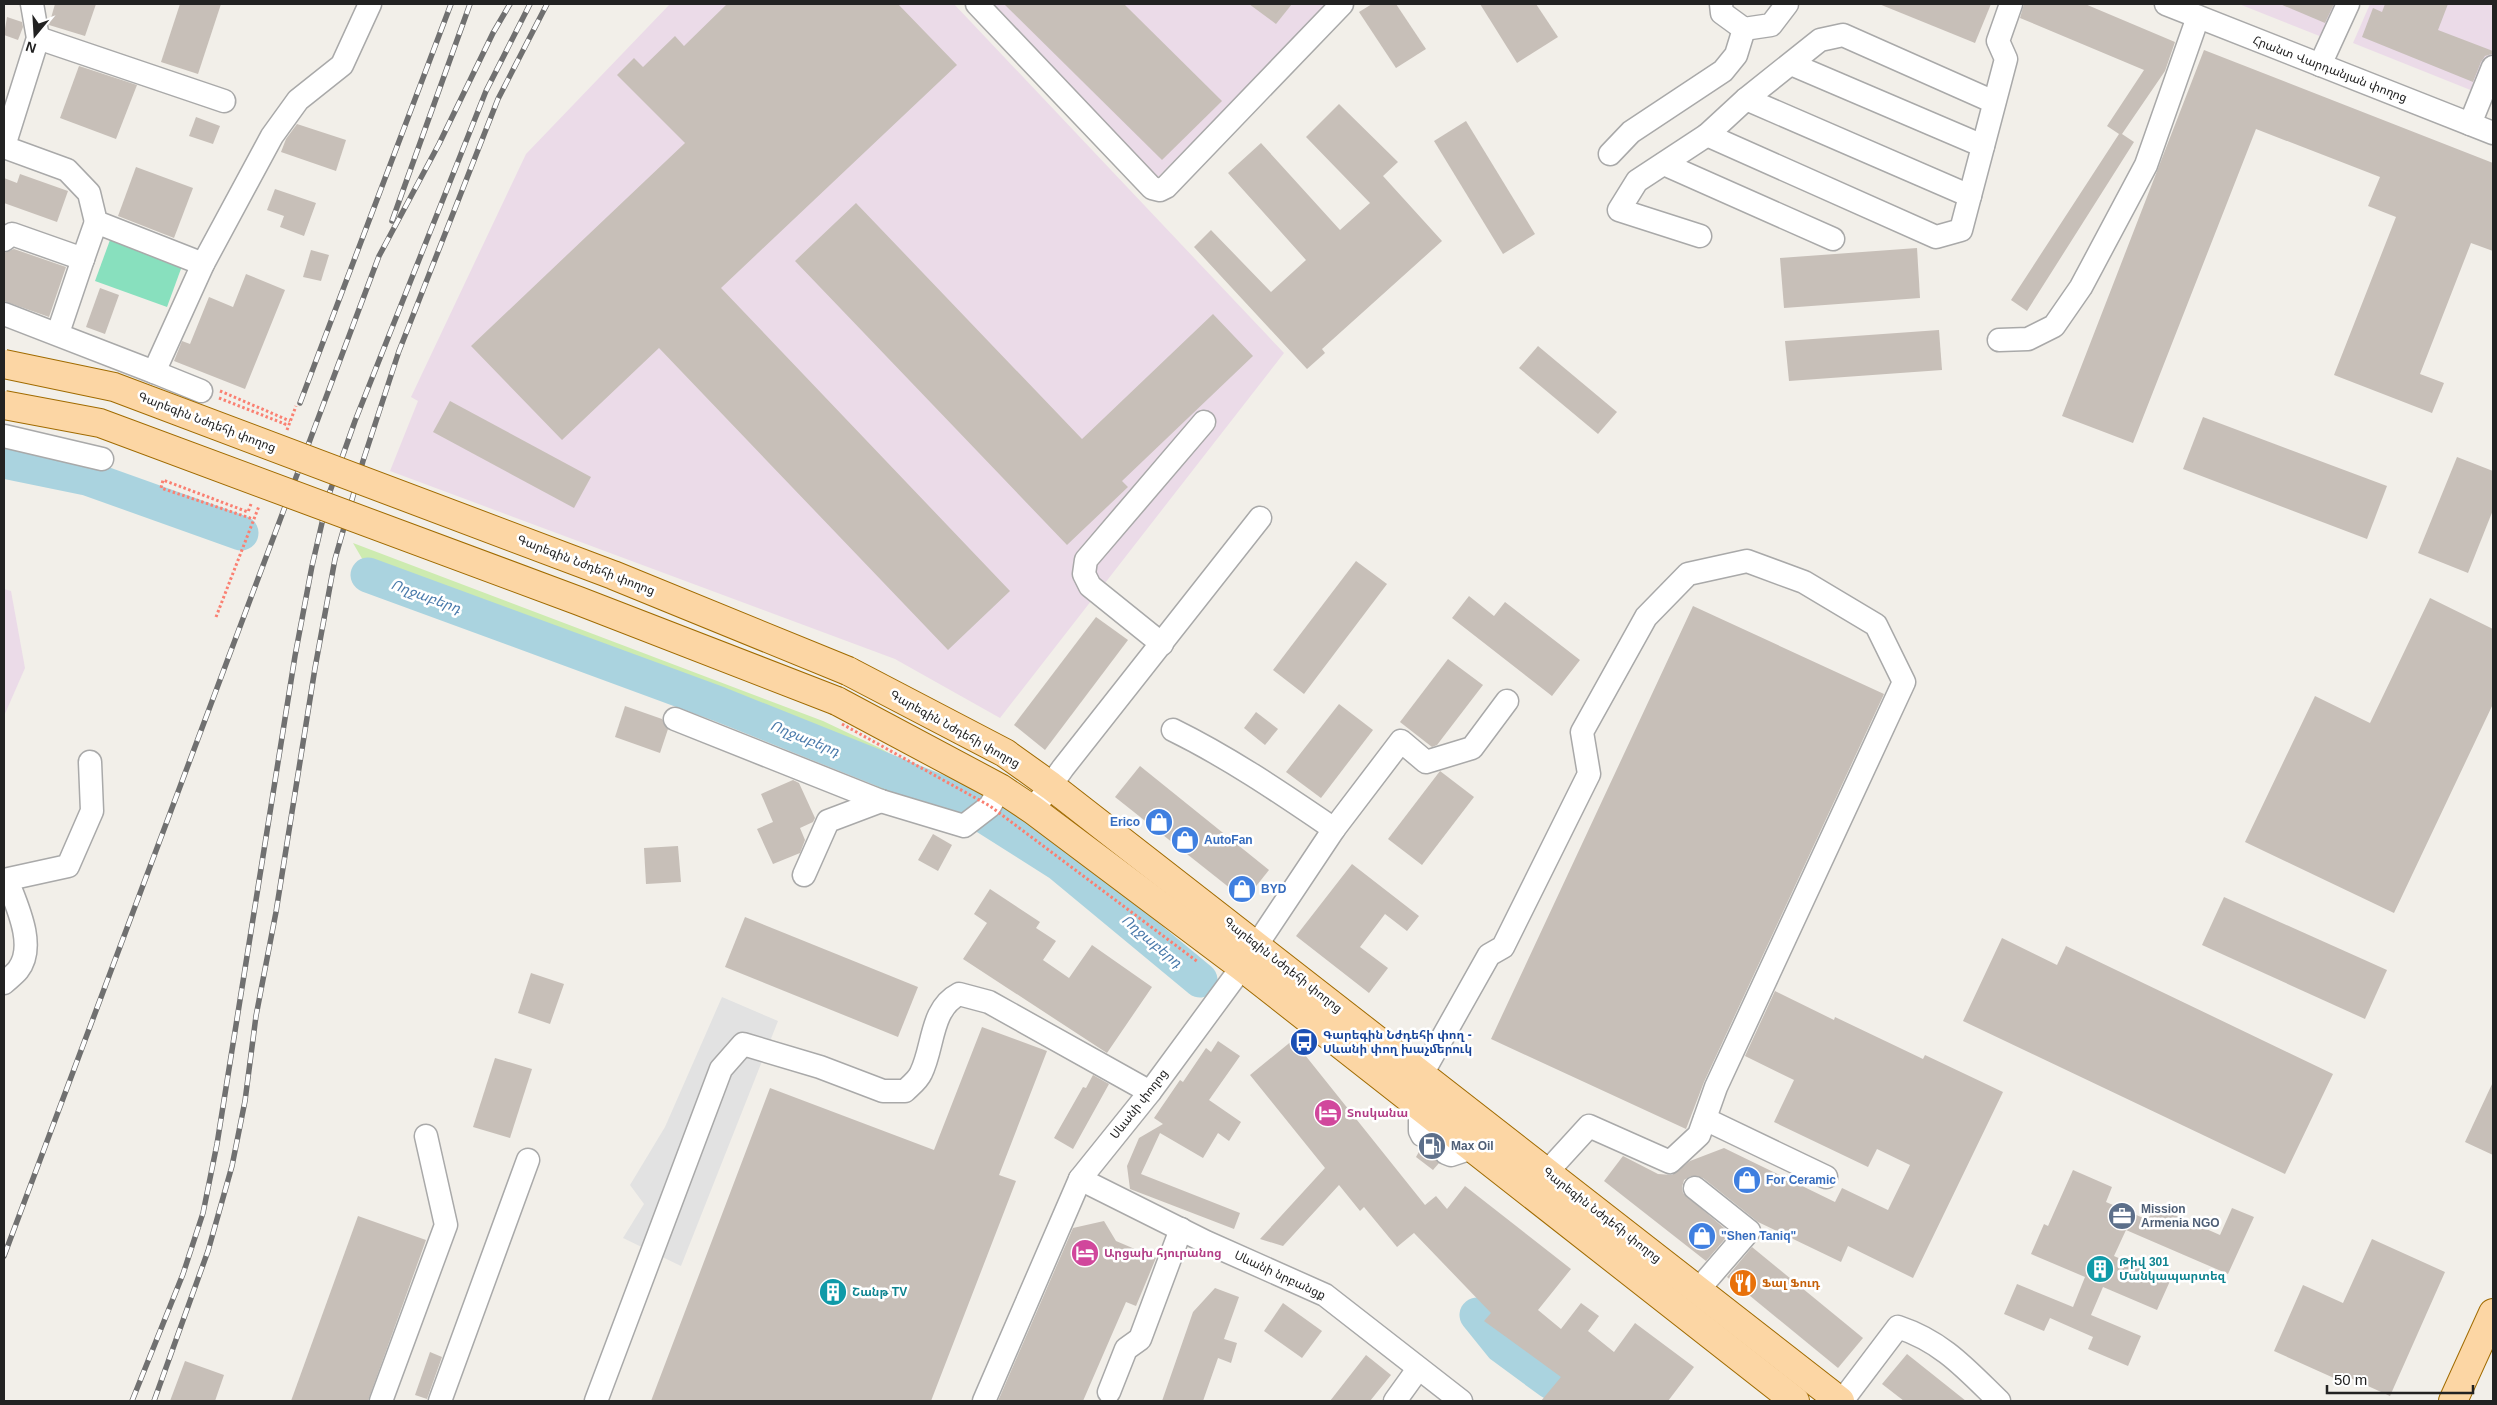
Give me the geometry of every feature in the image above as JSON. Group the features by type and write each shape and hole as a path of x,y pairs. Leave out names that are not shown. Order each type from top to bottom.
{"main road":[{"name":"Գարեգին Նժդեհի փողոց","path":"4,364 114,387 613,575 848,670 1005,753 1052,786 1257,944 1841,1401"},
{"path":"4,405 100,423 570,598 837,711 992,802 1033,810 1242,967 1420,1107 1459,1150 1795,1401"},
{"path":"2453,1401 2493,1313"}],"street":[{"path":"32,4 38,38 4,146 67,170 89,193 96,222 58,333"},
{"path":"154,372 203,264 272,136 298,100 342,65 370,4"},
{"path":"977,4 1152,188 1160,190 1166,187 1342,4"},
{"path":"1721,4 1722,13 1744,29 1771,25 1787,4"},
{"path":"1707,135 1936,236 1961,230 2006,59 1998,41 2011,4"},
{"name":"Հրանտ Վարդանյան փողոց","path":"2166,4 2493,133"},
{"path":"2320,65 2348,4"},
{"path":"1999,340 2028,339 2054,326 2081,287 2146,165 2198,17"},
{"path":"1610,154 1631,132 1724,71 1736,55 1744,29"},
{"path":"1700,236 1619,210 1637,181 1707,135 1746,99 1820,40 1843,35 1994,102"},
{"path":"38,38 224,101"},
{"path":"1790,64 1983,146"},
{"path":"2470,124 2493,67"},
{"path":"1746,99 1970,196"},
{"path":"1664,164 1833,239"},
{"path":"96,222 203,264"},
{"path":"4,240 12,234 83,259"},
{"path":"4,314 58,333 201,391"},
{"path":"1162,644 1090,586 1084,574 1086,560 1204,422"},
{"path":"4,436 102,459"},
{"path":"1033,810 1052,786 1063,768 1260,518"},
{"path":"1422,1074 1489,954 1503,947 1589,774 1582,732 1646,616 1688,574 1747,561 1804,582 1876,626 1904,682 1716,1087 1699,1135 1670,1162 1589,1126 1548,1172"},
{"name":"Սևանի փողոց","path":"984,1401 1080,1180 1150,1092 1242,967 1334,828 1402,741 1426,762 1472,748 1507,701"},
{"path":"675,719 881,800 964,826 992,802"},
{"path":"1172,730 1257,777 1334,828"},
{"path":"4,983 19,969 26,945 21,917 5,880 68,866 92,811 90,762"},
{"path":"804,875 828,820 881,800"},
{"path":"596,1401 721,1069 743,1044 820,1068 883,1091 905,1091 921,1074 939,1013 949,1000 959,994 989,1002 1150,1092"},
{"path":"1420,1107 1420,1131 1422,1135"},
{"path":"1705,1119 1826,1177"},
{"path":"381,1401 446,1225 426,1136"},
{"path":"440,1401 528,1160"},
{"name":"Սևանի նրբանցք","path":"1080,1180 1325,1295 1461,1401"},
{"path":"1696,1188 1749,1231 1698,1290"},
{"path":"1108,1392 1126,1349 1140,1340 1181,1229"},
{"path":"1841,1401 1898,1327 1922,1335 1951,1354 1999,1401"},
{"path":"1395,1401 1418,1369"}],"path":[{"path":"285,424 201,391 204,384 290,421"},
{"path":"284,439 296,406"},
{"path":"252,503 248,512 164,480 161,488 253,519"},
{"path":"242,500 261,507"},
{"path":"216,617 260,501"},
{"path":"837,711 992,802 1198,962"}],"shaded area":[{"path":"670,4 954,4 1284,353 1000,718 895,659 390,471 418,401 411,397 526,154"},
{"path":"993,4 1329,4 1157,178"},
{"path":"2239,4 2337,4 2322,37"},
{"path":"2370,4 2493,4 2493,99 2353,43"},
{"path":"4,589 11,591 25,668 4,716"},
{"path":"722,997 778,1021 681,1266 623,1238 644,1204 630,1185 665,1127"}],"green space":[{"path":"110,240 182,266 167,307 95,281"},
{"path":"353,543 823,721 882,749 950,790 941,800 927,808 896,798 840,763 806,746 778,740 742,725 723,720 691,702 395,589 371,574"}],"building":[{"path":"55,4 96,4 85,36 49,25"},
{"path":"180,4 221,4 198,74 161,62"},
{"path":"727,4 898,4 957,65 721,288 1010,591 948,650 659,348 562,440 471,346 685,143 617,75 634,58 643,67 675,36 684,46"},
{"path":"1004,4 1124,4 1222,101 1162,160"},
{"path":"1249,4 1292,4 1276,24"},
{"path":"1372,4 1396,4 1426,49 1396,68 1359,12"},
{"path":"1480,4 1536,4 1558,37 1517,63"},
{"path":"1879,4 1991,4 1975,43"},
{"path":"2024,4 2085,4 2175,42 2165,71 2122,134 2134,142 2027,311 2011,300 2119,134 2107,126 2144,70 2020,18"},
{"path":"2280,4 2334,4 2325,23"},
{"path":"2385,4 2448,4 2438,30 2493,51 2492,54 2485,56 2473,82 2362,37 2373,8 2382,12"},
{"path":"7,17 22,22 23,27 18,40 4,35"},
{"path":"2204,50 2493,163 2493,251 2471,243 2420,374 2444,383 2432,413 2334,375 2396,217 2368,206 2380,177 2256,129 2133,443 2062,416"},
{"path":"79,66 137,85 116,139 60,118"},
{"path":"1339,104 1398,162 1383,176 1442,241 1322,349 1325,353 1307,369 1194,247 1211,230 1271,292 1306,260 1228,173 1261,143 1340,230 1370,203 1306,137"},
{"path":"196,117 220,126 213,144 189,136"},
{"path":"1466,121 1535,234 1503,254 1434,141"},
{"path":"297,124 346,140 336,171 281,152 286,139"},
{"path":"136,167 193,188 174,238 118,216"},
{"path":"20,174 68,191 57,222 4,203 4,178 17,183"},
{"path":"275,189 316,203 304,236 280,227 284,216 267,210"},
{"path":"856,203 1082,439 1213,314 1253,356 1122,481 1128,487 1067,545 795,261"},
{"path":"1917,248 1920,298 1784,308 1780,258"},
{"path":"14,249 66,267 49,317 4,301 4,253"},
{"path":"311,250 329,255 321,281 303,277"},
{"path":"246,274 285,290 245,389 174,361 182,341 190,344 209,297 233,307"},
{"path":"100,288 119,295 105,334 86,327"},
{"path":"1939,330 1942,370 1789,381 1785,341"},
{"path":"1538,346 1617,412 1598,434 1519,368"},
{"path":"450,401 591,477 574,508 433,432"},
{"path":"2203,417 2387,486 2367,539 2183,469"},
{"path":"2457,457 2493,471 2493,510 2468,573 2418,553"},
{"path":"1356,561 1387,584 1304,694 1273,670"},
{"path":"1469,596 1494,616 1505,602 1580,660 1552,696 1452,618"},
{"path":"2430,598 2493,629 2493,704 2394,913 2245,842 2315,696 2370,723"},
{"path":"1693,606 1884,694 1704,1082 1686,1129 1491,1039"},
{"path":"1096,617 1128,640 1045,750 1014,725"},
{"path":"1448,659 1483,685 1437,745 1432,747 1400,722"},
{"path":"1339,704 1373,730 1321,798 1286,772"},
{"path":"625,706 662,719 668,729 660,753 615,737"},
{"path":"1256,712 1278,729 1265,745 1244,728"},
{"path":"1140,766 1269,870 1245,900 1115,797"},
{"path":"1440,771 1474,797 1422,865 1388,839"},
{"path":"793,780 799,783 815,818 813,822 800,828 805,840 800,853 773,864 757,829 773,822 761,794"},
{"path":"933,834 952,845 938,871 918,860"},
{"path":"678,846 681,882 646,884 644,848"},
{"path":"1352,864 1419,916 1407,931 1385,914 1360,947 1388,968 1369,993 1296,936"},
{"path":"990,889 1040,922 1036,928 1056,941 1043,960 1069,978 1092,945 1152,987 1107,1053 963,959 987,923 974,914"},
{"path":"2224,897 2387,970 2365,1019 2202,945"},
{"path":"745,917 918,987 898,1037 725,967"},
{"path":"2002,938 2057,965 2066,946 2333,1074 2285,1174 1963,1021"},
{"path":"531,973 564,984 550,1024 518,1013"},
{"path":"1775,991 1834,1020 1835,1017 1923,1059 1925,1055 2003,1092 1913,1278 1848,1246 1841,1262 1758,1222 1703,1178 1691,1176 1684,1180 1683,1193 1730,1233 1706,1261 1604,1181 1623,1156 1658,1174 1672,1175 1690,1161 1724,1148 1835,1202 1842,1188 1888,1210 1910,1165 1877,1149 1868,1167 1774,1122 1794,1080 1745,1056"},
{"name":"Շանթ TV","path":"982,1027 1047,1051 999,1175 1016,1181 931,1401 651,1401 770,1088 934,1150"},
{"path":"1293,1040 1425,1205 1436,1196 1447,1209 1465,1186 1571,1269 1538,1310 1561,1329 1581,1303 1599,1316 1588,1331 1614,1352 1635,1323 1694,1367 1668,1401 1541,1401 1561,1377 1484,1321 1491,1313 1414,1233 1397,1247 1364,1207 1360,1211 1339,1185 1283,1246 1260,1239 1325,1168 1250,1075"},
{"path":"1218,1041 1240,1056 1209,1100 1241,1122 1229,1141 1218,1133 1203,1158 1160,1133 1141,1174 1240,1213 1234,1229 1130,1189 1127,1166 1139,1138 1163,1124 1154,1118 1180,1080 1183,1082 1206,1048 1211,1052"},
{"path":"495,1058 532,1069 510,1138 473,1127"},
{"path":"1093,1075 1109,1084 1073,1149 1054,1138 1083,1087 1086,1088"},
{"path":"2493,1082 2493,1155 2465,1142"},
{"path":"1434,1138 1440,1142 1434,1149 1433,1155 1439,1163 1433,1170 1416,1157 1421,1148 1428,1146"},
{"name":"Թիվ 301 Մանկապարտեզ","path":"2073,1170 2112,1187 2106,1202 2148,1220 2154,1206 2220,1235 2232,1208 2254,1217 2228,1274 2126,1230 2114,1256 2170,1281 2157,1310 2103,1287 2091,1315 2141,1336 2128,1366 2088,1349 2093,1337 2050,1318 2044,1331 2004,1314 2017,1284 2073,1307 2085,1277 2031,1254 2044,1224 2048,1226"},
{"path":"358,1216 426,1240 368,1401 291,1401"},
{"path":"1104,1221 1116,1241 1156,1258 1136,1306 1126,1302 1083,1401 998,1401 1073,1228"},
{"path":"2372,1239 2445,1272 2390,1396 2348,1377 2345,1383 2274,1351 2303,1285 2343,1303"},
{"path":"1752,1247 1863,1338 1838,1368 1727,1277"},
{"path":"1215,1288 1239,1297 1224,1339 1237,1343 1231,1363 1218,1358 1203,1401 1162,1401 1193,1312"},
{"path":"1283,1303 1322,1331 1302,1358 1264,1331"},
{"path":"430,1352 442,1357 427,1399 415,1395"},
{"path":"1907,1354 1966,1401 1904,1401 1882,1384"},
{"path":"1366,1355 1391,1375 1370,1401 1330,1401"},
{"path":"185,1361 224,1375 215,1401 170,1401"}],"waterway":[{"name":"Ողջաբերդ","path":"4,461 87,478 241,533"},
{"name":"Ողջաբերդ","path":"368,575 719,704 959,800 1060,864 1200,980"},
{"name":"Ողջաբերդ","path":"1477,1315 1502,1346 1551,1382"}],"tunnel":[{"path":"1422,1135 1446,1153"}],"railway":[{"path":"300,403 451,4"},
{"path":"392,221 470,4"},
{"path":"4,1256 379,256 439,144 493,33 510,4"},
{"path":"132,1401 183,1274 203,1213 217,1144 295,656 312,566 328,497 355,421 486,91 530,4"},
{"path":"154,1401 208,1251 232,1166 245,1101 256,1016 276,912 315,668 335,559 363,461 399,351 498,99 547,4"}],"place":[{"name":"Erico","path":"1159,822"},
{"name":"AutoFan","path":"1185,840"},
{"name":"BYD","path":"1242,889"},
{"name":"Գարեգին Նժդեհի փող - Սևանի փող խաչմերուկ","path":"1304,1042"},
{"name":"Տոսկանա","path":"1328,1113"},
{"name":"Max Oil","path":"1432,1146"},
{"name":"For Ceramic","path":"1747,1180"},
{"name":"Mission Armenia NGO","path":"2122,1216"},
{"name":"\"Shen Taniq\"","path":"1702,1236"},
{"name":"Արցախ հյուրանոց","path":"1085,1253"},
{"name":"Թիվ 301 Մանկապարտեզ","path":"2100,1269"},
{"name":"Ֆալ Ֆուդ","path":"1743,1283"},
{"name":"Շանթ TV","path":"833,1292"}]}
